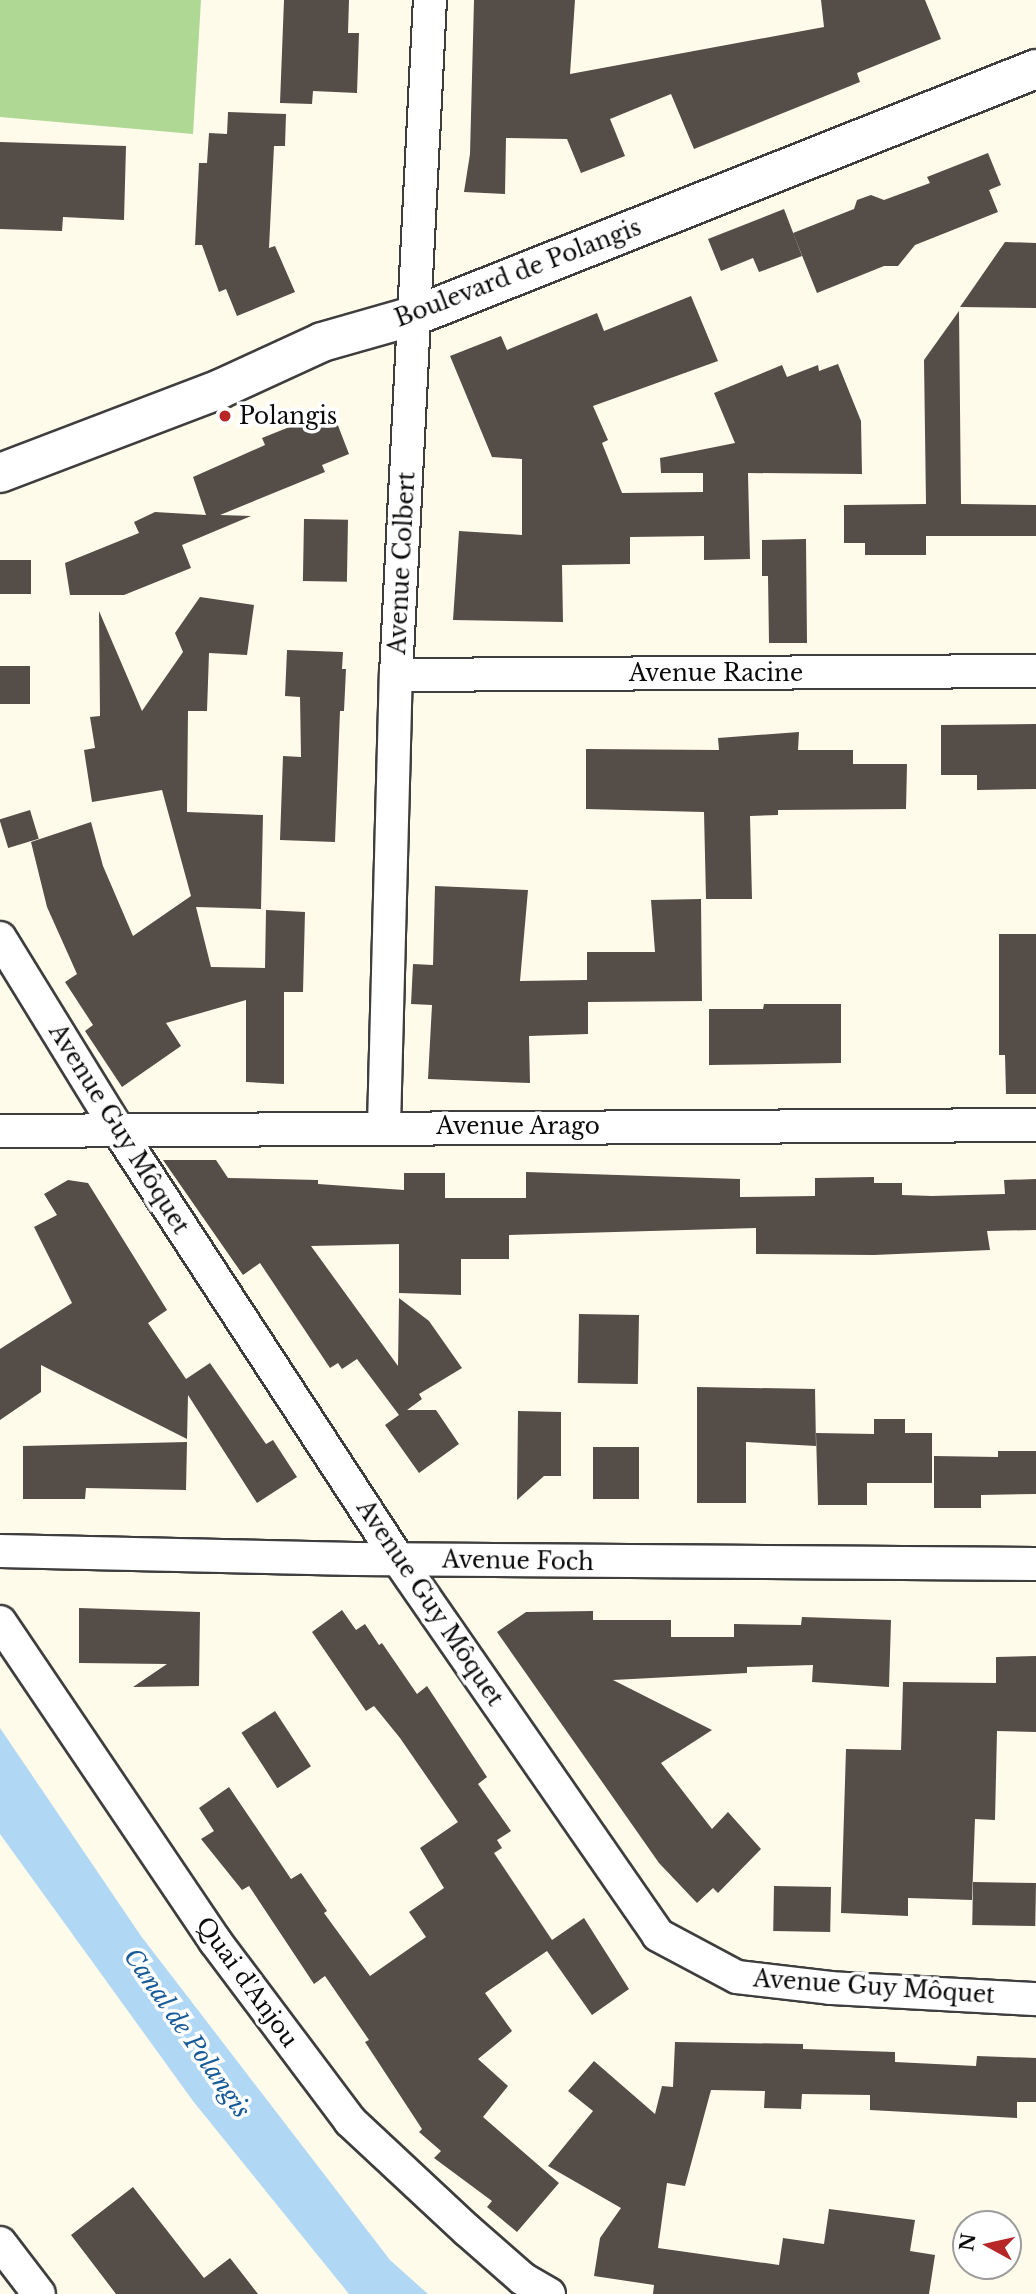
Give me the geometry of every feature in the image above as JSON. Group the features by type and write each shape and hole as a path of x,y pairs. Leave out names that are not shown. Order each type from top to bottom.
{"street":[{"name":"Avenue Colbert","path":"384,1126 396,675 417,315 430,0"},
{"name":"Boulevard de Polangis","path":"0,473 220,389 322,342 417,315 1036,69"},
{"name":"Avenue Racine","path":"396,675 1036,671"},
{"name":"Avenue Guy Môquet","path":"0,938 118,1130 398,1559 658,1935 737,1977 830,1988 1036,1999"},
{"name":"Avenue Arago","path":"0,1131 384,1126 1036,1125"},
{"name":"Avenue Foch","path":"0,1551 398,1559 1036,1564"},
{"name":"Quai d'Anjou","path":"0,1622 215,1941 350,2121 523,2279 550,2294"},
{"path":"0,2242 39,2294"}],"green space":[{"path":"0,0 201,0 193,134 0,117"}],"water":[{"name":"Canal de Polangis","path":"0,1728 141,1936 390,2260 428,2294 349,2294 193,2101 0,1834"}],"building":[{"path":"284,0 349,0 348,33 359,33 357,93 313,91 312,104 280,103"},
{"path":"474,0 575,0 570,74 824,27 821,0 925,0 941,39 857,73 860,82 694,149 671,94 610,119 625,156 581,173 567,139 506,138 505,194 464,192 470,154"},
{"path":"228,112 286,114 285,146 274,146 269,248 275,246 295,292 237,316 226,289 219,292 202,245 195,245 199,163 207,163 209,133 227,134"},
{"path":"0,142 126,146 124,220 63,217 62,231 0,229"},
{"path":"988,153 1001,185 989,190 998,212 915,245 898,266 884,266 817,293 793,233 854,209 857,200 871,195 884,200 930,183 927,177"},
{"path":"784,209 802,256 759,272 753,258 721,271 708,239"},
{"path":"1005,242 1036,243 1036,308 960,307"},
{"path":"691,296 718,361 593,406 608,440 602,443 622,493 703,492 703,473 661,473 660,458 735,443 714,393 782,365 787,377 818,365 819,371 838,364 861,421 862,474 748,473 750,559 704,560 704,536 630,537 630,564 562,565 563,622 453,620 459,531 522,535 522,459 492,457 450,356 501,336 507,350 597,313 604,331"},
{"path":"959,311 961,504 1036,505 1036,536 926,536 926,555 865,555 865,543 844,543 844,505 926,504 924,360"},
{"path":"332,410 349,454 322,465 325,472 220,515 251,516 182,545 191,568 124,595 70,595 65,563 139,533 134,522 155,512 206,515 193,477 265,445 262,438"},
{"path":"304,519 348,520 347,582 303,581"},
{"path":"806,539 807,643 769,643 768,576 762,576 762,540"},
{"path":"0,560 31,560 31,594 0,594"},
{"path":"200,597 254,605 247,655 209,653 207,711 188,711 187,812 263,815 261,909 196,907 211,967 265,968 266,910 305,912 303,992 284,992 284,1084 246,1082 246,1000 166,1023 181,1046 122,1087 85,1031 93,1025 65,982 77,974 47,907 31,842 91,822 103,866 133,936 191,896 162,790 92,802 84,750 95,748 90,717 100,716 99,611 142,711 183,652 175,633"},
{"path":"287,650 343,652 342,669 346,669 344,711 340,711 335,842 280,840 283,756 301,757 300,697 285,696"},
{"path":"0,666 30,666 30,704 0,704"},
{"path":"1036,724 1036,789 977,790 977,775 941,775 941,725"},
{"path":"799,732 798,750 853,750 853,764 907,764 906,809 778,810 778,815 750,816 752,899 706,899 704,812 586,809 586,749 719,750 718,738"},
{"path":"30,810 39,839 8,848 0,819"},
{"path":"435,886 528,890 520,981 587,980 587,952 655,952 651,900 701,899 702,1001 588,1002 588,1034 529,1036 530,1083 428,1079 432,1005 411,1004 413,964 433,965"},
{"path":"999,934 1036,934 1036,1094 1006,1094 1005,1055 999,1055"},
{"path":"764,1004 841,1004 841,1063 709,1065 709,1009 763,1009"},
{"path":"163,1160 216,1160 228,1178 318,1180 318,1184 404,1190 404,1173 445,1173 445,1198 526,1198 526,1172 740,1179 740,1197 815,1196 815,1178 874,1177 874,1183 902,1183 902,1195 932,1196 1005,1194 1004,1180 1036,1179 1036,1230 987,1231 990,1250 874,1255 756,1254 756,1228 509,1235 509,1259 461,1259 461,1295 399,1293 399,1244 311,1246 398,1366 399,1298 429,1321 462,1368 419,1394 422,1399 407,1410 436,1410 459,1444 419,1473 385,1425 399,1415 357,1359 342,1369 338,1363 330,1368 260,1263 243,1275"},
{"path":"68,1180 88,1183 167,1310 148,1323 186,1379 210,1363 266,1444 273,1440 297,1477 257,1503 188,1395 187,1439 41,1365 41,1392 0,1420 0,1349 72,1303 34,1227 57,1215 44,1194"},
{"path":"579,1314 639,1315 638,1384 578,1383"},
{"path":"697,1387 815,1389 816,1446 746,1442 746,1503 697,1503"},
{"path":"518,1411 561,1412 561,1476 544,1476 517,1500"},
{"path":"874,1419 905,1419 905,1433 932,1433 932,1483 867,1483 867,1505 818,1505 816,1433 874,1434"},
{"path":"187,1442 186,1490 86,1488 85,1499 23,1499 23,1446"},
{"path":"593,1447 639,1447 639,1499 593,1499"},
{"path":"998,1451 1036,1451 1036,1494 981,1495 981,1508 934,1508 934,1456 998,1457"},
{"path":"79,1608 200,1612 199,1686 133,1687 167,1664 79,1663"},
{"path":"342,1610 356,1630 365,1624 379,1645 382,1643 417,1694 427,1686 487,1777 478,1784 511,1831 497,1840 502,1848 494,1853 552,1940 584,1918 629,1989 592,2015 547,1951 485,1993 512,2031 478,2059 508,2086 483,2117 559,2183 517,2232 487,2207 492,2201 434,2158 441,2151 419,2132 422,2129 365,2042 369,2040 325,1976 314,1984 249,1886 242,1890 201,1839 214,1831 199,1808 229,1787 291,1879 301,1873 327,1911 324,1913 370,1976 426,1937 409,1912 444,1888 420,1848 458,1822 400,1738 374,1706 366,1711 312,1632"},
{"path":"593,1611 593,1620 671,1620 671,1637 734,1637 734,1624 801,1625 802,1617 891,1620 889,1687 812,1682 813,1665 747,1667 747,1673 613,1680 712,1730 661,1763 712,1829 728,1812 761,1849 718,1893 713,1888 697,1903 659,1863 497,1632 526,1612"},
{"path":"1036,1656 1036,1732 997,1731 995,1820 975,1819 972,1900 908,1898 908,1916 841,1913 846,1749 901,1750 903,1682 996,1683 996,1657"},
{"path":"275,1711 311,1766 277,1788 241,1733"},
{"path":"973,1882 1036,1883 1035,1926 972,1925"},
{"path":"774,1886 831,1887 830,1932 773,1931"},
{"path":"675,2042 803,2044 803,2049 895,2052 895,2062 976,2066 977,2056 1036,2058 1036,2102 1017,2102 1017,2118 870,2110 870,2095 802,2094 801,2109 764,2108 765,2091 711,2090 685,2186 667,2183 658,2248 779,2265 783,2238 824,2244 829,2209 915,2220 910,2251 935,2255 929,2294 653,2294 654,2285 594,2276 600,2238 621,2208 548,2166 593,2111 568,2091 594,2061 655,2114 662,2086 673,2087"},
{"path":"133,2187 204,2278 230,2258 258,2294 116,2294 71,2235"}],"place":[{"name":"Polangis","path":"225,416"}]}
